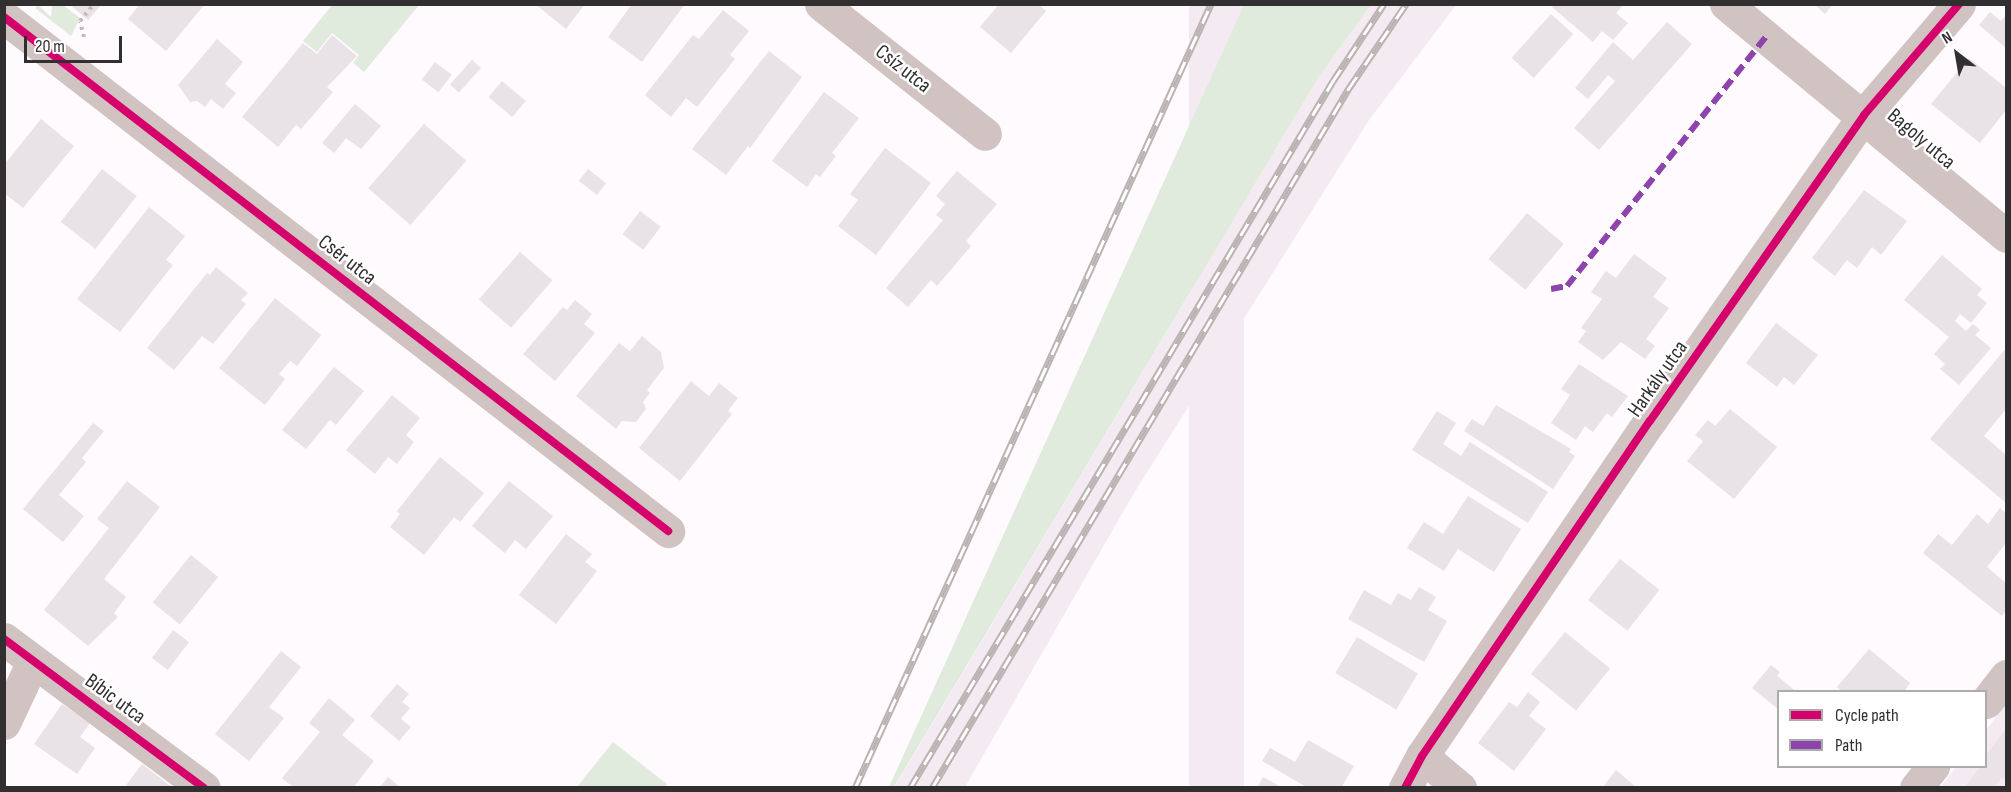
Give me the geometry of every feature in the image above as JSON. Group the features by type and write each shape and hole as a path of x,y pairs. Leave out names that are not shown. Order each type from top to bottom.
{"street":[{"name":"Csíz utca","path":"821,4 985,134"},
{"name":"Bagoly utca","path":"1726,4 1864,115 2007,236"},
{"name":"Harkály utca","path":"1405,788 1422,756 1864,115 1959,4"},
{"name":"Csér utca","path":"4,18 668,531"},
{"name":"Bíbic utca","path":"4,639 204,788"},
{"path":"4,723 33,661"},
{"path":"1987,701 2007,676"},
{"path":"1422,756 1460,788"},
{"path":"1916,788 1931,768"}],"path":[{"path":"84,39 80,21 94,4"}],"shaded area":[{"path":"38,5 51,17 52,5 63,5 80,18 71,36 35,8"},
{"path":"332,5 419,5 364,72 353,63 359,55 332,33 317,52 303,41"},
{"path":"1189,5 1244,5 1244,788 1189,788"},
{"path":"1244,5 1371,5 1320,75 894,787 889,787"},
{"path":"1371,5 1456,5 1369,120 1134,493 965,787 894,788 1320,75"},
{"path":"2006,704 2006,787 1940,788 1955,768 1987,768 1987,729"},
{"path":"613,742 667,784 665,787 577,787"}],"building":[{"path":"69,4 102,4 88,20"},
{"path":"140,4 205,4 166,51 128,19"},
{"path":"535,4 585,4 566,29"},
{"path":"632,4 685,4 642,62 608,37"},
{"path":"999,4 1038,4 1046,11 1011,53 980,27"},
{"path":"1554,4 1624,4 1616,13 1628,23 1613,40 1602,31 1593,42 1552,7"},
{"path":"1814,4 1833,4 1825,14"},
{"path":"723,10 749,31 730,55 735,59 697,107 686,98 671,117 645,95 693,35 699,39"},
{"path":"1990,12 2001,21 2006,15 2006,48 1979,25"},
{"path":"1551,14 1573,34 1534,78 1512,58"},
{"path":"1667,22 1692,44 1599,150 1574,128 1615,81 1608,75 1588,99 1575,88 1613,42 1633,60"},
{"path":"332,35 357,56 327,87 333,92 301,129 296,125 278,147 242,117 303,43 317,54"},
{"path":"217,39 243,62 225,84 236,93 223,109 211,99 205,107 197,101 190,102 178,85"},
{"path":"769,51 802,77 750,148 748,146 726,175 692,149"},
{"path":"1969,58 2006,88 2006,110 1980,143 1931,104"},
{"path":"472,60 481,68 459,93 450,85"},
{"path":"435,62 452,75 439,92 422,80"},
{"path":"502,81 526,101 512,117 489,97"},
{"path":"824,92 859,118 832,153 836,156 820,177 816,174 807,187 772,161"},
{"path":"355,104 381,126 361,149 346,138 334,153 322,143"},
{"path":"41,119 74,146 23,208 4,193 4,165"},
{"path":"424,124 466,161 410,225 368,188"},
{"path":"885,148 931,183 876,255 838,226 858,200 850,194"},
{"path":"102,169 137,196 95,249 61,222"},
{"path":"588,169 606,183 597,195 579,181"},
{"path":"957,171 997,204 966,241 971,246 937,286 931,280 908,307 886,288 943,220 936,215 945,204 936,196"},
{"path":"1864,190 1907,221 1881,255 1872,247 1857,268 1847,260 1835,276 1812,258"},
{"path":"149,207 185,236 166,260 173,265 120,332 77,299"},
{"path":"640,211 661,227 643,250 623,234"},
{"path":"1527,213 1564,244 1525,290 1488,259"},
{"path":"520,252 552,280 511,328 479,300"},
{"path":"1634,254 1667,278 1653,297 1669,308 1646,339 1655,346 1645,359 1621,342 1603,360 1578,342 1586,331 1581,328 1602,299 1591,292 1606,271 1616,278"},
{"path":"1942,255 1982,289 1977,295 1987,303 1971,323 1960,314 1955,321 1966,331 1973,324 1980,330 1975,335 1991,348 1959,385 1940,369 1945,364 1934,354 1949,337 1904,300"},
{"path":"216,267 248,293 241,300 246,304 213,344 202,336 174,370 147,348 207,273 210,275"},
{"path":"275,298 321,335 297,366 290,361 279,374 285,379 265,405 219,368"},
{"path":"575,300 592,314 584,324 595,333 555,381 523,354 563,307 567,310"},
{"path":"1776,323 1818,355 1794,385 1784,377 1777,387 1746,363"},
{"path":"642,336 661,352 664,368 647,390 650,393 643,402 646,409 636,422 622,421 616,429 576,396 619,343 630,351"},
{"path":"2006,348 2006,409 1984,436 2006,455 2006,503 1930,439"},
{"path":"1579,364 1628,396 1612,417 1607,413 1593,432 1585,426 1576,440 1551,423 1570,395 1561,389"},
{"path":"334,367 364,391 336,425 330,420 306,449 282,430"},
{"path":"691,381 709,396 719,383 738,398 728,411 732,414 680,481 639,448"},
{"path":"392,395 420,418 406,435 414,442 397,464 388,457 375,474 346,450"},
{"path":"1496,405 1571,449 1569,452 1575,456 1553,489 1464,431 1472,419 1483,426"},
{"path":"1730,409 1777,447 1734,499 1687,461 1703,441 1695,435 1708,420 1715,426"},
{"path":"1437,411 1456,423 1443,444 1461,456 1470,442 1548,492 1528,523 1412,450"},
{"path":"93,423 104,431 82,458 86,462 59,495 84,516 63,542 23,509"},
{"path":"440,457 484,493 460,522 454,517 424,555 390,527 400,514 397,511"},
{"path":"127,481 160,507 104,579 126,597 114,613 118,617 88,646 44,610 109,528 97,519"},
{"path":"509,481 553,516 526,549 515,540 505,553 472,526"},
{"path":"1468,496 1521,529 1494,572 1458,549 1444,571 1407,548 1424,522 1443,534"},
{"path":"2000,508 2006,513 2006,543 1987,567 2006,583 2006,610 2002,616 1923,553 1938,534 1952,545 1977,514 1988,524"},
{"path":"566,534 592,554 585,562 597,571 556,624 519,595"},
{"path":"191,555 218,577 180,624 153,602"},
{"path":"1620,559 1659,590 1627,631 1588,600"},
{"path":"1419,587 1436,597 1428,610 1447,621 1424,662 1348,619 1364,590 1391,605 1398,593 1411,600"},
{"path":"173,630 189,642 168,670 152,658"},
{"path":"1565,632 1610,669 1576,710 1531,674"},
{"path":"1357,637 1418,674 1396,710 1335,673"},
{"path":"1869,649 1910,683 1905,690 1840,690 1837,687"},
{"path":"281,651 301,667 269,707 284,718 249,761 215,734"},
{"path":"1771,665 1780,672 1777,676 1794,690 1777,690 1777,708 1752,688"},
{"path":"397,684 409,694 402,702 410,708 401,719 411,727 399,741 370,716"},
{"path":"1528,692 1540,702 1529,716 1546,729 1514,771 1478,743 1509,702 1517,707"},
{"path":"329,698 355,720 342,735 374,761 353,788 294,788 282,778 320,732 309,723"},
{"path":"62,704 90,723 80,737 95,748 77,774 34,744"},
{"path":"2006,729 2006,780 2001,778 1994,788 1964,788 1979,768 1987,768 1987,754"},
{"path":"1308,740 1354,766 1341,788 1308,788 1262,761 1270,748 1295,762"},
{"path":"142,764 173,788 124,788"},
{"path":"1616,770 1637,788 1602,788"},
{"path":"388,777 401,788 379,788"},
{"path":"1263,777 1283,788 1257,788"}],"railway":[{"path":"855,788 1211,4"},
{"path":"910,788 1333,81 1384,4"},
{"path":"932,788 1349,88 1406,4"}],"marked path":[{"path":"1551,289 1567,286 1766,37"}],"cycle path":[{"path":"1405,788 1422,756 1650,421 1864,115 1959,4"},
{"path":"4,17 668,531"},
{"path":"4,639 204,788"}]}
